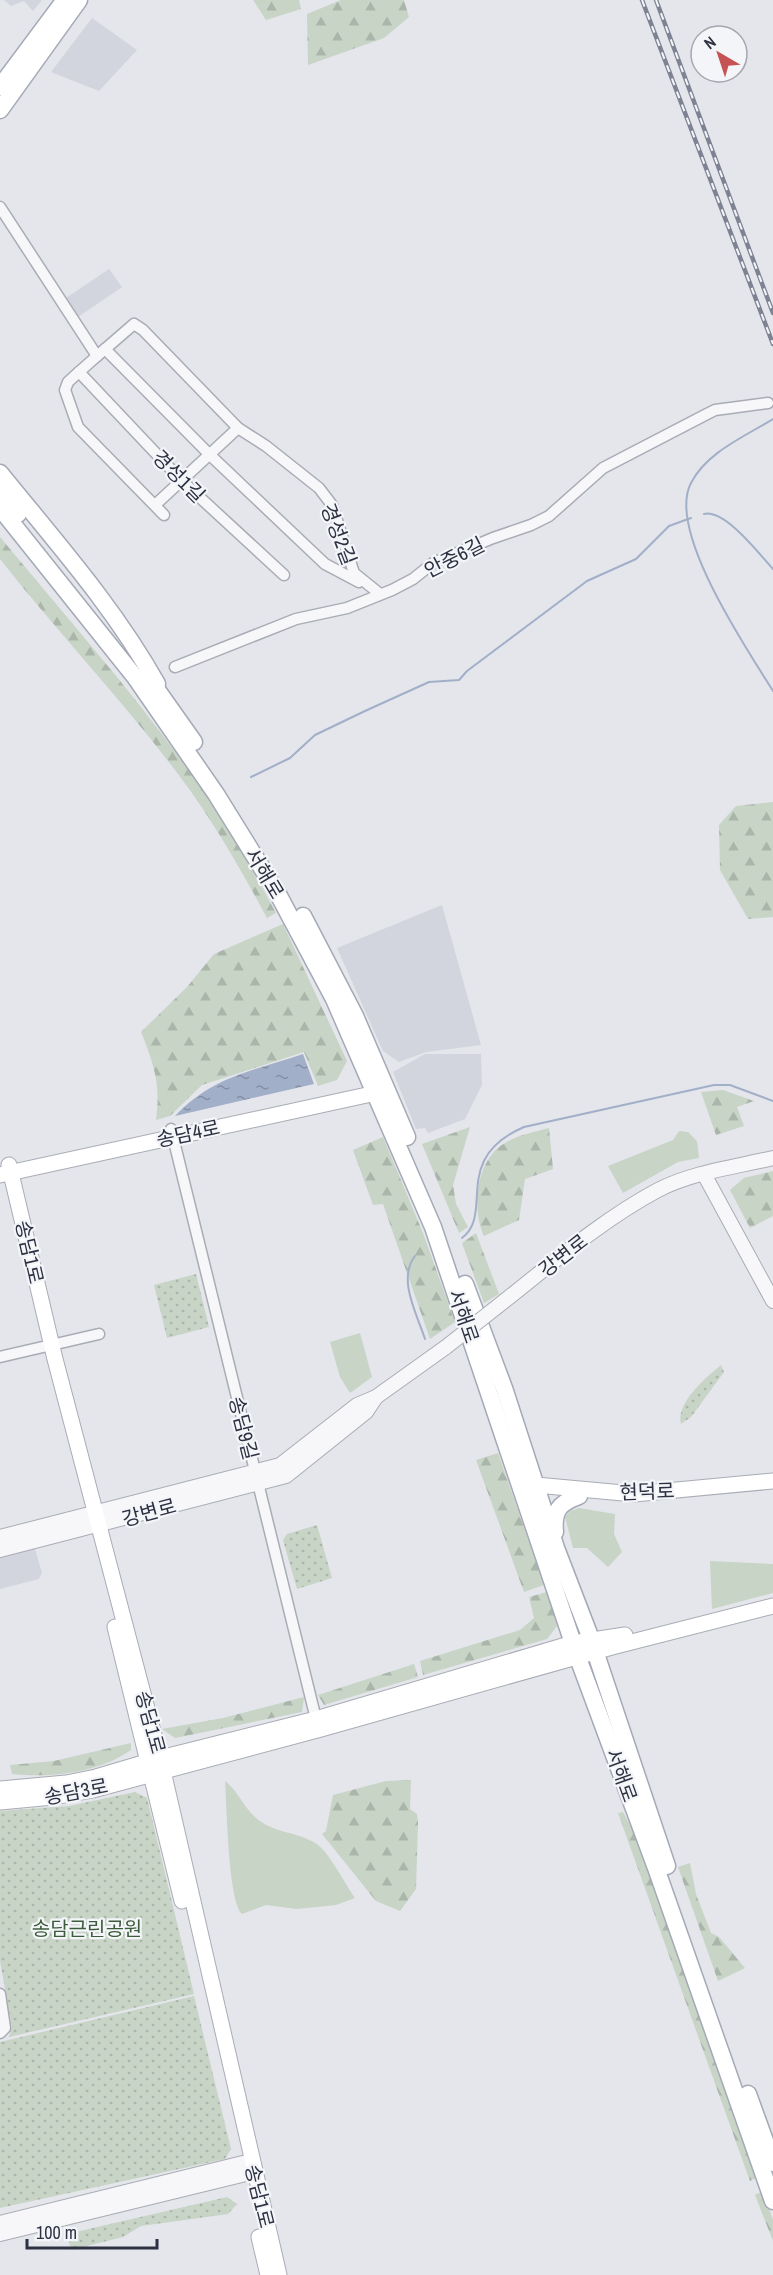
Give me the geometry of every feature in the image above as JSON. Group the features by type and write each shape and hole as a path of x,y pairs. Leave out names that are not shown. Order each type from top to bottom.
{"main road":[{"path":"0,87 64,0"},
{"path":"0,110 79,0"},
{"path":"0,473 136,646 168,703"},
{"name":"서해로","path":"0,491 4,513 99,630 216,794 283,904 334,999 433,1227 529,1487 556,1548 593,1646 680,1903 773,2163"},
{"name":"서해로","path":"4,513 168,703 284,884 355,1016 380,1069 446,1236 526,1455 529,1487 575,1651 656,1868 773,2201"},
{"name":"송담4로","path":"4,1170 374,1089"},
{"name":"송담1로","path":"4,1170 156,1766 248,2168 268,2275"},
{"path":"526,1455 549,1479 575,1492 556,1511 556,1548"},
{"name":"현덕로","path":"529,1487 634,1501 662,1500 773,1483"},
{"path":"156,1766 593,1646 773,1604"},
{"path":"156,1766 316,1719 575,1651"},
{"name":"송담3로","path":"0,1789 66,1783 156,1766"},
{"name":"송담3로","path":"0,1802 93,1790 156,1766"},
{"name":"송담1로","path":"248,2168 279,2275"}],"street":[{"path":"0,207 101,353"},
{"name":"경성2길","path":"134,324 142,330 238,428 320,488 332,505 354,573 380,594 326,564 101,353 134,324"},
{"name":"경성1길","path":"101,353 68,382 65,390 78,427 155,505"},
{"name":"경성1길","path":"79,372 182,481 284,575"},
{"name":"안중6길","path":"175,667 297,619 347,608 380,594 413,579 434,563 549,516 603,468 715,410 768,403"},
{"path":"164,515 155,505 238,428"},
{"name":"송담9길","path":"172,1133 316,1719"},
{"name":"강변로","path":"0,1537 93,1520 257,1479 286,1476 366,1412 376,1397 446,1347 614,1217 659,1190 704,1174 773,1158"},
{"path":"704,1174 773,1301"},
{"path":"0,1357 99,1334"},
{"name":"강변로","path":"0,1550 93,1520"},
{"path":"0,1994 5,2028 0,2033"},
{"path":"0,2223 248,2168"},
{"path":"0,2234 248,2168"}],"shaded area":[{"path":"4,0 42,0 33,11 24,1 11,6"},
{"path":"92,18 137,50 99,91 51,72"},
{"path":"109,269 122,287 78,317 66,298"},
{"path":"442,905 481,1045 426,1052 399,1062 383,1051 337,948"},
{"path":"425,1054 481,1054 482,1085 465,1119 428,1133 425,1128 416,1129 393,1072"},
{"path":"35,1549 42,1573 39,1579 0,1589 0,1558"}],"green space":[{"path":"253,0 299,0 301,9 266,20"},
{"path":"341,0 404,0 409,17 384,38 308,65 307,14"},
{"path":"0,537 158,728 225,823 276,913 267,918 231,854 192,793 146,733 0,559"},
{"path":"773,802 773,917 748,919 720,870 719,825 736,806"},
{"path":"283,924 347,1061 337,1080 318,1086 304,1052 202,1085 170,1116 156,1120 157,1085 150,1054 141,1032 187,987 214,954"},
{"path":"723,1090 754,1101 737,1107 744,1126 716,1135 701,1092"},
{"path":"470,1127 453,1185 456,1204 468,1227 459,1233 422,1144"},
{"path":"549,1128 553,1169 525,1179 519,1220 484,1236 480,1225 477,1199 482,1172 488,1160 495,1150 510,1140"},
{"path":"679,1131 688,1132 697,1141 699,1158 678,1162 623,1193 608,1166 673,1140"},
{"path":"383,1137 423,1233 455,1322 430,1339 383,1204 373,1205 353,1150"},
{"path":"773,1171 773,1216 750,1228 730,1190 744,1178"},
{"path":"476,1233 499,1294 484,1303 462,1243"},
{"path":"196,1274 209,1327 167,1338 154,1285"},
{"path":"360,1333 372,1377 350,1393 340,1377 330,1342"},
{"path":"721,1365 724,1372 691,1417 681,1424 680,1416 687,1400 700,1384"},
{"path":"498,1453 544,1585 524,1592 476,1460"},
{"path":"579,1508 615,1514 614,1534 622,1552 608,1567 587,1548 573,1548 565,1517 570,1511"},
{"path":"317,1525 332,1578 297,1589 283,1540 287,1534"},
{"path":"710,1561 773,1564 773,1593 712,1609"},
{"path":"547,1592 557,1626 547,1639 423,1675 420,1661 520,1630 534,1618 529,1597"},
{"path":"414,1664 418,1677 324,1705 318,1695"},
{"path":"304,1697 302,1712 175,1738 162,1729 223,1718"},
{"path":"131,1743 131,1750 118,1758 74,1772 42,1775 12,1774 10,1765 54,1761"},
{"path":"411,1780 410,1809 417,1814 418,1823 416,1889 400,1911 376,1901 322,1834 326,1831 333,1795 386,1781"},
{"path":"225,1781 262,1823 311,1840 323,1849 355,1898 336,1905 297,1909 266,1905 242,1914 237,1906 231,1873"},
{"name":"송담근린공원","path":"135,1792 147,1798 194,1994 9,2037 12,2028 0,1961 0,1811 69,1806"},
{"path":"623,1812 646,1855 758,2177 750,2181 618,1813"},
{"path":"690,1863 696,1894 711,1933 719,1937 745,1968 718,1981 678,1867"},
{"path":"194,1996 231,2149 225,2159 0,2208 0,2042"},
{"path":"763,2191 773,2220 773,2241 755,2195"},
{"path":"227,2197 237,2204 228,2214 141,2226 123,2237 71,2250 67,2234"}],"water":[{"path":"303,1054 314,1084 175,1116 189,1103 219,1083"}],"waterway":[{"path":"773,419 727,446 706,462 691,483 686,504 690,529 699,558 713,589 773,691"},
{"path":"704,514 722,518 731,525 773,569"},
{"path":"251,777 290,758 315,735 365,711 429,682 459,680 467,671 587,581 636,559 669,526 691,518"},
{"path":"462,1238 471,1227 475,1215 481,1170 488,1154 501,1140 524,1127 714,1085 730,1085 773,1101"},
{"path":"415,1256 410,1265 408,1286 425,1339"}],"railway":[{"path":"642,0 773,344"},
{"path":"656,0 773,313"}]}
